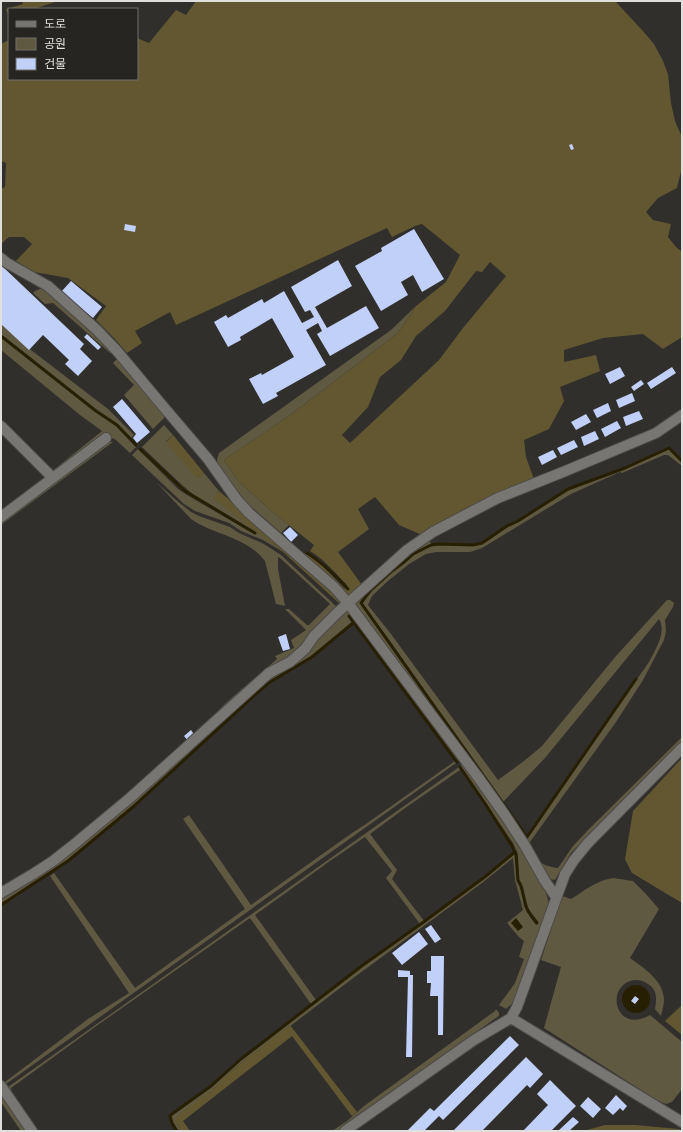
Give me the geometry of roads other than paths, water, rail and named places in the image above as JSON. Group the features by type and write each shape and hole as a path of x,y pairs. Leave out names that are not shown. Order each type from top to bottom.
{"street":[{"path":"1,258 7,263 48,286 97,330 117,351 208,459 237,500 249,513 334,587 348,603 491,796 524,844 545,882 556,897"},
{"path":"1,893 53,861 131,797 269,673 290,662 305,649 314,636 337,613 407,550 433,532 498,498 656,434 682,415"},
{"path":"1,426 53,478"},
{"path":"1,517 106,438"},
{"path":"345,1131 474,1040 511,1018 517,1007 565,874 588,843 682,748"},
{"path":"511,1018 682,1122"},
{"path":"1,1086 32,1131"}],"waterway":[{"path":"1,336 96,411 117,425 136,445"},
{"path":"636,679 527,837 361,603 370,591 392,571 413,554 431,545 473,545 482,543 568,489 625,468 669,448 682,461"},
{"path":"140,449 185,491 255,533"},
{"path":"307,553 329,570 348,589"},
{"path":"349,616 457,762"},
{"path":"1,905 68,861 133,807 258,692 270,682 312,657 353,623"},
{"path":"460,767 512,846 516,855 518,880 526,906 537,923"},
{"path":"177,1131 172,1123 170,1116 172,1114 211,1086 241,1059 363,965 486,876 515,852"}]}
